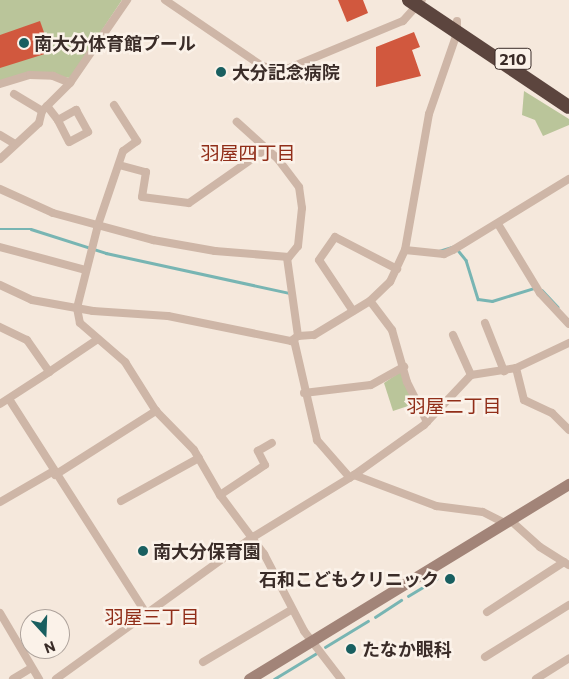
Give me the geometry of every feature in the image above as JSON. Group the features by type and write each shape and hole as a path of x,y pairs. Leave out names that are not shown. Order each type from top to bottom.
{"highway":[{"name":"210","path":"418,1 569,107"},
{"name":"210","path":"457,27 569,96"}],"street":[{"path":"0,159 39,123 44,109 70,83 127,0"},
{"path":"165,0 262,66 282,71 403,21 418,1"},
{"path":"0,285 28,299 77,308 168,316 296,338 314,335 382,293 405,250 429,114 457,27"},
{"path":"0,84 30,75 54,76 70,83"},
{"path":"14,94 44,109 58,120"},
{"path":"114,105 138,141 123,151 98,225 77,308 80,323 131,370 156,411 199,458 220,495 253,537 291,610 341,679"},
{"path":"0,189 44,210 98,225 215,251 287,258 298,248 302,201 293,176 237,122"},
{"path":"0,135 15,144"},
{"path":"119,165 146,172 142,197 189,202 266,149"},
{"path":"405,250 444,254 498,224 569,179"},
{"path":"498,224 540,293 569,324"},
{"path":"353,311 319,260 335,237 396,269"},
{"path":"0,247 86,270"},
{"path":"287,258 304,393 317,440 352,476 436,506 483,512 508,521 566,564 486,612"},
{"path":"370,301 392,330 404,367 427,422"},
{"path":"485,323 504,371"},
{"path":"0,327 27,340 49,372"},
{"path":"453,335 471,376"},
{"path":"0,404 98,339"},
{"path":"56,679 253,537 352,476 427,422 471,376 516,368 569,343"},
{"path":"304,393 371,385 404,367"},
{"path":"516,368 524,400 552,413 569,430"},
{"path":"9,399 54,474 147,615"},
{"path":"0,502 54,474 156,411"},
{"path":"220,495 265,465 258,451 272,443"},
{"path":"122,502 199,458"},
{"path":"249,679 569,484"},
{"path":"485,657 569,605"},
{"path":"203,662 291,610"},
{"path":"0,613 39,679"},
{"path":"536,679 569,658"},
{"path":"13,679 31,668"}],"green space":[{"path":"0,0 122,0 70,78 30,72 0,81"},
{"path":"524,91 569,119 569,125 543,136 535,120 522,115"},
{"path":"403,370 414,404 393,411 384,383"}],"building":[{"path":"338,0 363,0 368,13 347,22"},
{"name":"南大分体育館プール","path":"40,21 51,52 0,68 0,35"},
{"path":"414,32 420,47 412,50 421,76 376,87 376,47"}],"waterway":[{"path":"0,229 31,229 106,253 290,293"},
{"path":"439,251 452,247"},
{"path":"457,249 466,260 478,299 492,301 534,288"},
{"path":"542,290 558,307"},
{"path":"408,596 436,579"},
{"path":"375,617 401,600"},
{"path":"325,647 368,621"},
{"path":"274,679 317,653"}],"place":[{"name":"南大分体育館プール","path":"24,43"},
{"name":"大分記念病院","path":"221,72"},
{"name":"南大分保育園","path":"143,551"},
{"name":"石和こどもクリニック","path":"450,579"},
{"name":"たなか眼科","path":"351,649"}],"district":[{"name":"羽屋四丁目","path":"248,153"},
{"name":"羽屋二丁目","path":"454,406"},
{"name":"羽屋三丁目","path":"152,617"}]}
